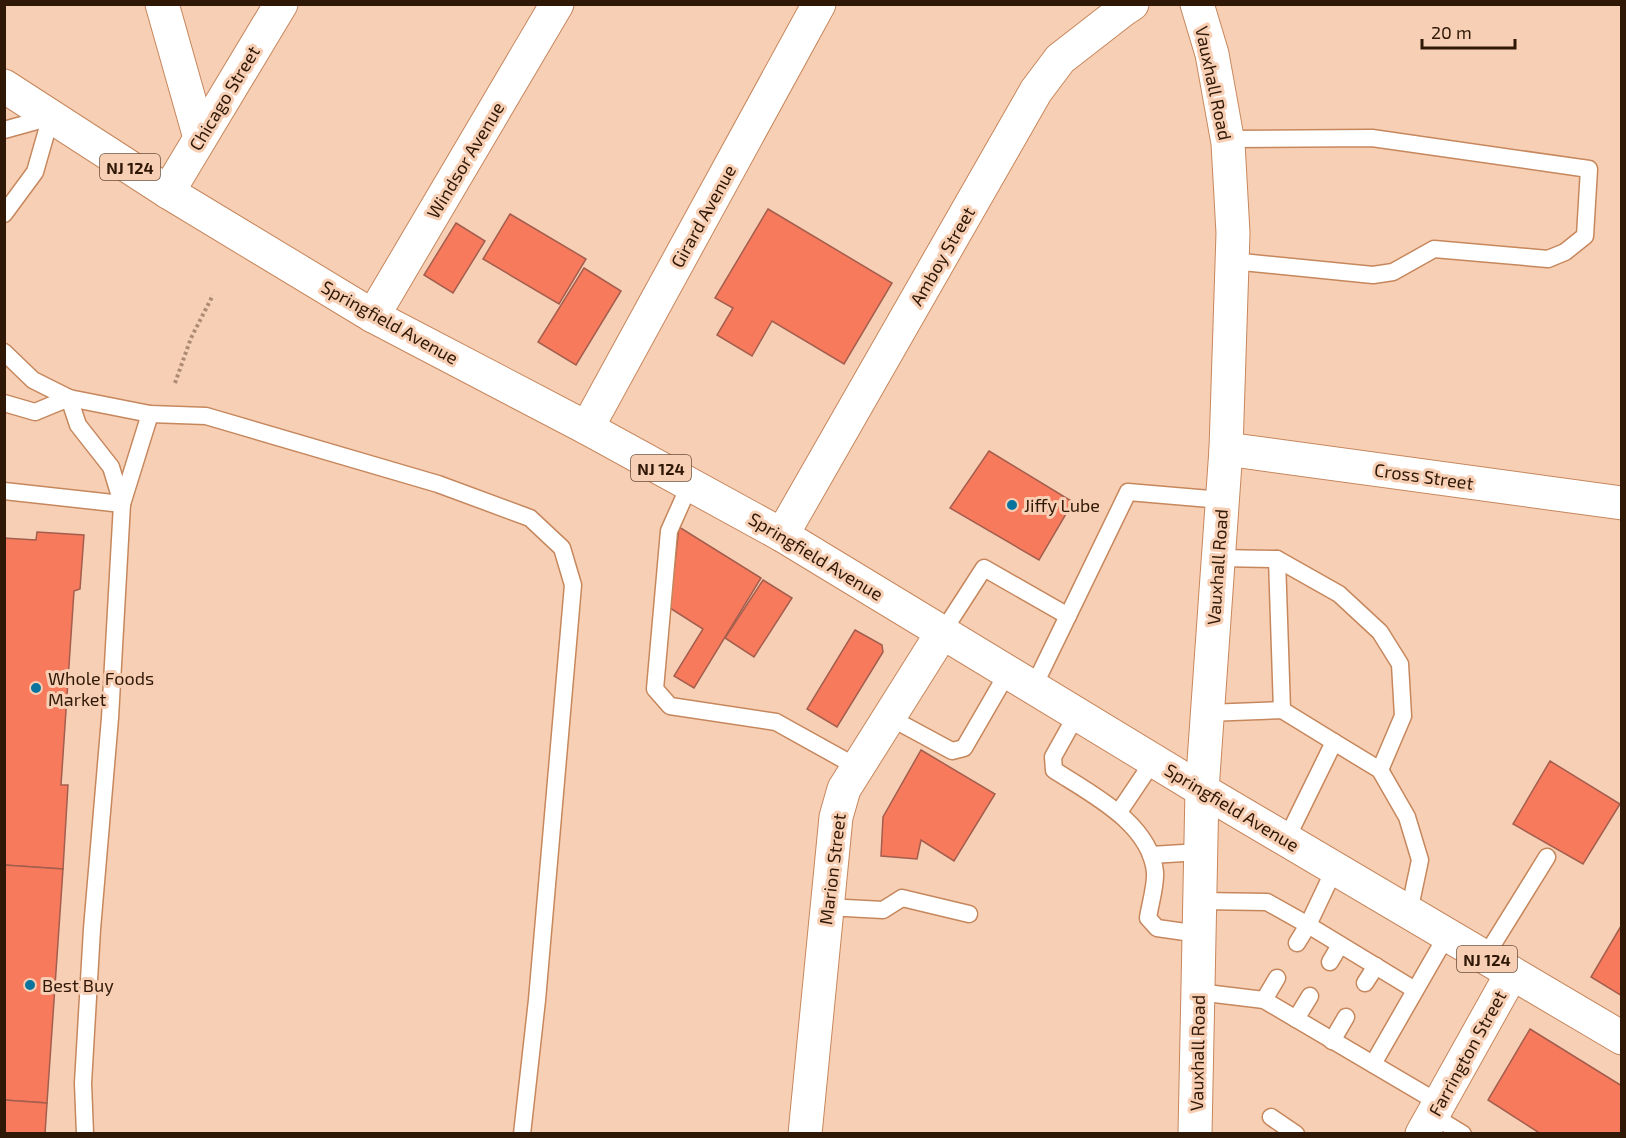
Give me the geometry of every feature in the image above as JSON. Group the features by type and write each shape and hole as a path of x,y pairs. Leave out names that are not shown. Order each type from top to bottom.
{"street":[{"path":"162,4 200,138"},
{"name":"Chicago Street","path":"168,192 281,4"},
{"name":"Windsor Avenue","path":"373,316 557,4"},
{"name":"Girard Avenue","path":"587,428 819,4"},
{"name":"Amboy Street","path":"782,535 1036,91 1060,59 1132,4"},
{"name":"Vauxhall Road","path":"1195,1134 1202,790 1226,449 1233,233 1227,139 1212,54 1197,4"},
{"name":"Springfield Avenue","path":"4,86 168,192 373,316 587,428 782,535 1202,790 1622,1038"},
{"name":"Cross Street","path":"1226,449 1622,503"},
{"name":"Marion Street","path":"805,1134 837,817 844,789 942,633"},
{"name":"Farrington Street","path":"1431,1117 1499,965"}],"lane":[{"path":"4,130 51,116"},
{"path":"4,214 35,172 51,116"},
{"path":"1227,139 1372,138 1589,169 1585,236 1565,252 1548,259 1434,249 1393,272 1374,275 1232,261"},
{"path":"4,352 33,380 69,398 150,414 206,416 438,484 530,518 562,548 573,585 522,1134"},
{"path":"4,403 35,412 69,398"},
{"path":"69,398 78,425 111,466 123,504"},
{"path":"85,1134 83,1083 91,940 110,718 123,504 150,414"},
{"path":"690,484 669,531 655,689 670,706 776,722 857,767"},
{"path":"4,491 123,504"},
{"path":"889,717 952,751 964,748 1020,680 1068,616 1128,492 1222,500"},
{"path":"1218,558 1277,559 1339,594 1380,632 1400,664 1403,716 1380,770"},
{"path":"1277,559 1282,710"},
{"path":"942,633 984,568 1068,616"},
{"path":"1207,713 1282,710 1380,770 1407,817 1420,860 1409,912"},
{"path":"1077,714 1053,757 1054,770 1119,812 1151,855 1155,874 1148,918 1157,928 1199,934"},
{"path":"1286,840 1334,742"},
{"path":"1119,812 1154,760"},
{"path":"1151,855 1200,852"},
{"path":"1499,965 1547,857"},
{"path":"1297,943 1335,868"},
{"path":"827,907 883,910 902,898 969,914"},
{"path":"1199,901 1267,902 1415,990"},
{"path":"1373,1064 1447,935"},
{"path":"1330,962 1340,945"},
{"path":"1365,983 1376,966"},
{"path":"1264,1000 1277,978"},
{"path":"1198,992 1264,1000 1373,1064 1431,1117 1463,1134"},
{"path":"1296,1019 1310,996"},
{"path":"1332,1041 1346,1017"},
{"path":"1271,1118 1296,1134"}],"path":[{"path":"175,384 190,338 213,295"}],"building":[{"path":"768,209 892,283 844,364 772,321 752,356 717,335 733,308 715,298"},
{"path":"510,214 586,259 559,304 483,259"},
{"path":"456,223 485,241 453,293 424,275"},
{"path":"584,268 621,291 576,365 538,342"},
{"name":"Jiffy Lube","path":"989,451 1073,502 1039,560 950,508"},
{"path":"679,527 761,578 694,688 674,676 703,629 670,608"},
{"name":"Whole Foods Market","path":"37,532 84,535 80,589 74,591 61,785 68,785 63,869 4,865 4,538 36,540"},
{"path":"763,580 792,598 754,657 725,638"},
{"path":"855,630 882,645 883,652 837,727 807,709"},
{"path":"921,750 995,794 954,861 921,840 917,859 881,856 883,817"},
{"path":"1550,761 1620,804 1583,864 1513,824"},
{"name":"Best Buy","path":"4,865 63,869 47,1103 4,1100"},
{"path":"1622,927 1622,996 1591,977"},
{"path":"1530,1029 1622,1086 1621,1134 1541,1134 1488,1100"},
{"path":"4,1100 47,1103 45,1134 4,1134"}],"place":[{"name":"Jiffy Lube","path":"1012,505"},
{"name":"Whole Foods Market","path":"36,688"},
{"name":"Best Buy","path":"30,985"}]}
